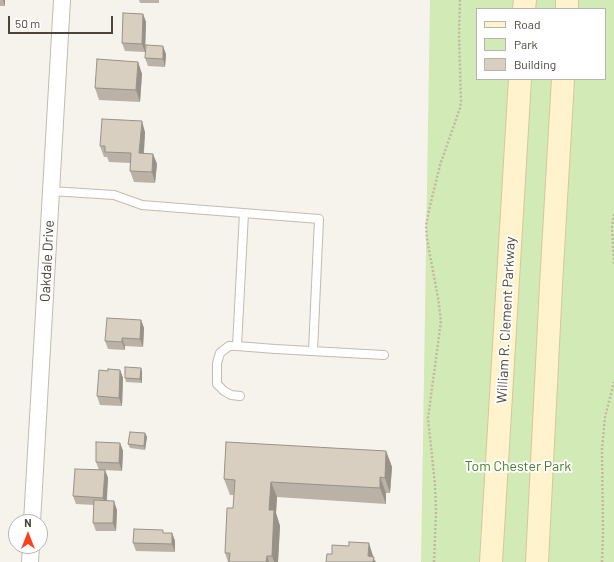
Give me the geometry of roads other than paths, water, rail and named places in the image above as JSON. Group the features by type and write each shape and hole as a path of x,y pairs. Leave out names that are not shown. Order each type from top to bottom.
{"main road":[{"name":"William R. Clement Parkway","path":"491,562 520,80"},
{"path":"537,562 551,277 563,80"}],"street":[{"name":"Oakdale Drive","path":"32,514 62,0"}],"lane":[{"path":"51,191 114,195 142,205 320,219 313,351"},
{"path":"237,346 244,213"},
{"path":"240,396 231,395 224,391 218,384 217,363 220,353 229,346 384,355"}],"park label":[{"name":"Tom Chester Park","path":"518,466"}]}
